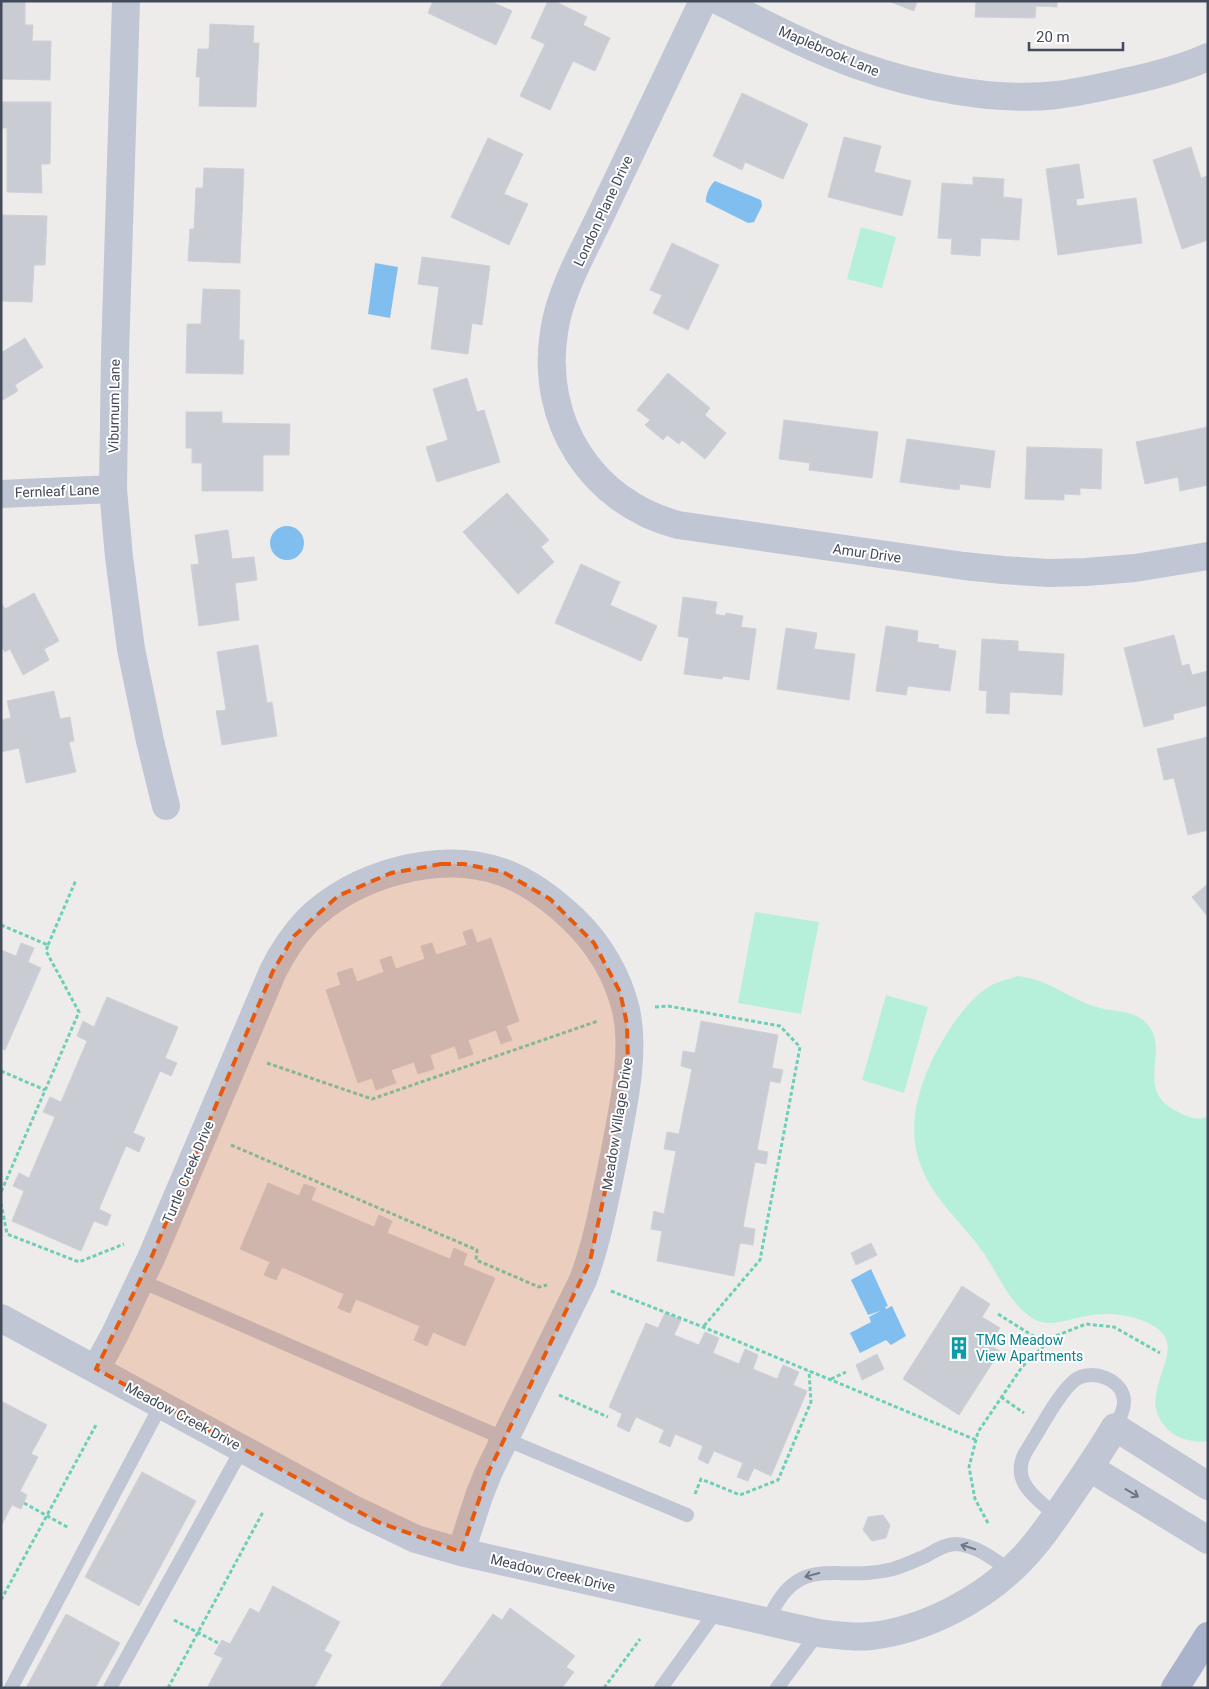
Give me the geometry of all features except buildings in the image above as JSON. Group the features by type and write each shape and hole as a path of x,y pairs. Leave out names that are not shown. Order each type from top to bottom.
{"main road":[{"path":"1175,1688 1208,1636"}],"street":[{"name":"Viburnum Lane","path":"126,1 113,429 113,489 119,557 131,649 166,806"},
{"name":"London Plane Drive","path":"566,431 557,408 552,383 554,329 560,308 578,263 703,1"},
{"name":"Maplebrook Lane","path":"719,1 824,51 858,65 924,84 982,93 1033,96 1056,95 1147,78 1208,57"},
{"name":"Amur Drive","path":"566,431 578,452 604,484 641,512 658,520 678,525 1003,570 1086,572 1135,568 1208,556"},
{"name":"Fernleaf Lane","path":"1,494 113,489"},
{"name":"Meadow Village Drive","path":"273,971 283,951 294,936 320,909 338,896 360,884 391,873 441,864 464,864 503,872 522,880 537,889 566,912 594,943 605,960 614,976 626,1011 629,1044 628,1066 620,1126 604,1206 590,1261 583,1280 534,1382 489,1471 461,1552"},
{"name":"Turtle Creek Drive","path":"96,1370 141,1281 273,971"},
{"name":"Meadow Creek Drive","path":"1,1318 378,1522 416,1539 461,1552 838,1636 872,1636 909,1627 954,1610 1010,1571 1035,1546 1057,1516 1115,1427"},
{"path":"1115,1427 1208,1486"},
{"path":"1090,1468 1208,1540"}],"lane":[{"path":"141,1281 505,1439 687,1515"},
{"path":"1057,1516 1029,1491 1023,1481 1021,1469 1022,1458 1061,1396 1073,1382 1083,1375 1095,1375 1112,1381 1122,1390 1124,1402 1115,1427"},
{"path":"11,1688 161,1405"},
{"path":"110,1688 242,1449"},
{"path":"768,1621 780,1599 805,1576 820,1573 865,1573 892,1569 951,1545 963,1545 976,1550 1010,1571"},
{"path":"661,1688 717,1610"},
{"path":"777,1688 818,1633"}],"path":[{"path":"1,1192 79,1012 46,951 76,880"},
{"path":"1,925 48,945"},
{"path":"238,1052 372,1099 626,1011 668,1006 780,1026 800,1047 760,1260 703,1327"},
{"path":"1,1070 45,1090"},
{"path":"204,1133 477,1250 476,1260 539,1287 583,1280 703,1327 976,1440"},
{"path":"1,1203 7,1234 79,1262 124,1244 152,1256"},
{"path":"998,1314 1046,1344"},
{"path":"687,1515 701,1479 740,1495 778,1480 811,1402 809,1371"},
{"path":"831,1380 846,1372"},
{"path":"534,1382 570,1401 608,1417"},
{"path":"1,1600 96,1424"},
{"path":"24,1503 90,1539"},
{"path":"168,1688 263,1512"},
{"path":"154,1609 220,1644"},
{"path":"604,1688 640,1638"}],"highlighted area":[{"path":"441,864 464,864 503,872 550,899 594,943 620,992 627,1024 628,1066 619,1126 590,1261 489,1471 461,1552 378,1522 96,1369 152,1256 273,971 294,936 338,896 391,873"}],"green space":[{"path":"861,227 896,237 882,288 847,279"},
{"path":"755,912 819,922 801,1014 738,1003"},
{"path":"1018,976 1041,982 1089,1004 1128,1013 1143,1020 1151,1029 1155,1038 1154,1080 1156,1090 1161,1099 1171,1108 1189,1117 1198,1119 1208,1116 1208,1441 1194,1441 1180,1437 1172,1433 1160,1420 1156,1406 1156,1391 1168,1351 1166,1340 1159,1330 1143,1321 1125,1315 1105,1314 1050,1323 1036,1320 1029,1316 1015,1303 977,1244 933,1190 921,1166 914,1130 916,1111 920,1092 934,1056 953,1024 974,998 1000,981"},
{"path":"886,995 928,1007 904,1093 862,1080"}],"water":[{"path":"715,181 761,200 762,206 754,222 748,223 706,202 708,191"},
{"path":"375,263 398,267 390,318 368,314"},
{"path":"287,526 294,527 299,531 303,536 303,550 299,555 294,559 287,560 280,559 275,555 271,550 270,543 271,536 275,531 280,527"},
{"path":"871,1269 888,1306 885,1307 886,1309 892,1306 906,1336 891,1345 886,1340 860,1353 850,1333 871,1322 869,1317 880,1311 868,1315 851,1280"}],"place":[{"name":"TMG Meadow View Apartments","path":"959,1348"}]}
